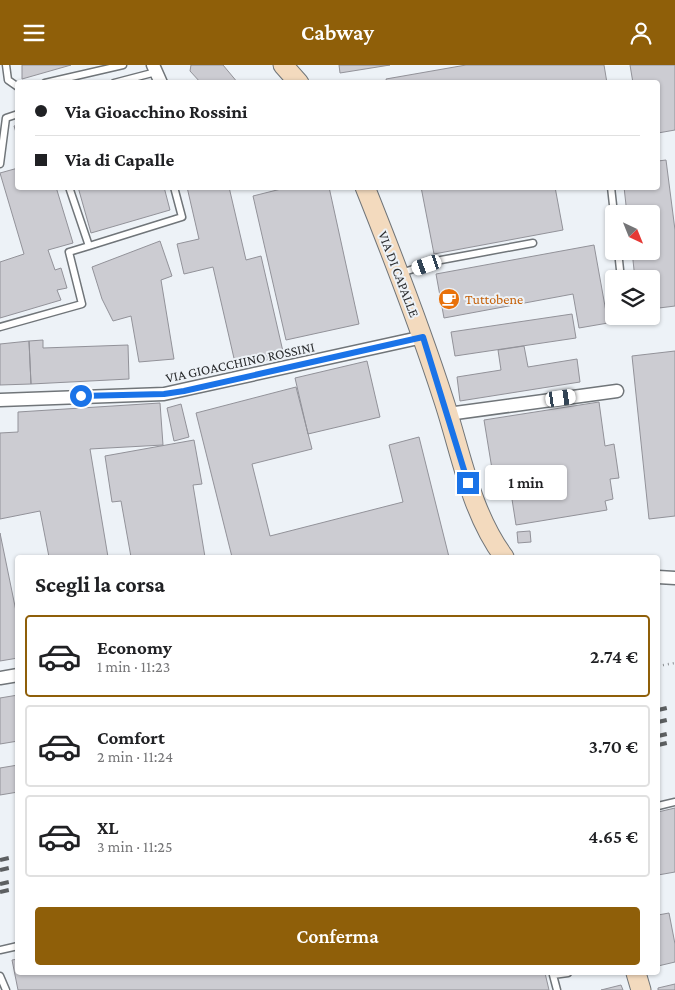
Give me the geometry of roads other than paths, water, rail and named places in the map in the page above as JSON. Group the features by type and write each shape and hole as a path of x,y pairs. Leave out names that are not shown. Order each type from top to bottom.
{"street":[{"path":"283,65 296,80"},
{"name":"VIA DI CAPALLE","path":"367,190 423,337 474,501 490,538 501,555"},
{"name":"VIA GIOACCHINO ROSSINI","path":"0,399 164,394 423,337"},
{"path":"448,413 617,391"},
{"path":"660,577 675,578"},
{"path":"0,678 15,676"},
{"path":"637,975 641,990"}],"lane":[{"path":"6,65 8,81 15,85"},
{"path":"58,80 123,65"},
{"path":"127,80 157,73"},
{"path":"0,164 6,117 15,115"},
{"path":"70,190 88,246"},
{"path":"0,327 82,304 69,252 182,217 175,190"},
{"path":"611,190 613,205"},
{"path":"400,274 441,260 533,243"},
{"path":"660,806 675,802"},
{"path":"0,950 15,946"},
{"path":"553,975 556,990"},
{"path":"0,976 6,990"}],"railway":[{"path":"660,710 675,706"},
{"path":"660,722 675,718"},
{"path":"660,736 675,732"},
{"path":"660,745 675,741"},
{"path":"0,860 15,857"},
{"path":"0,870 15,867"},
{"path":"0,884 15,881"},
{"path":"0,892 15,889"}],"place":[{"name":"Tuttobene","path":"449,299"}]}
